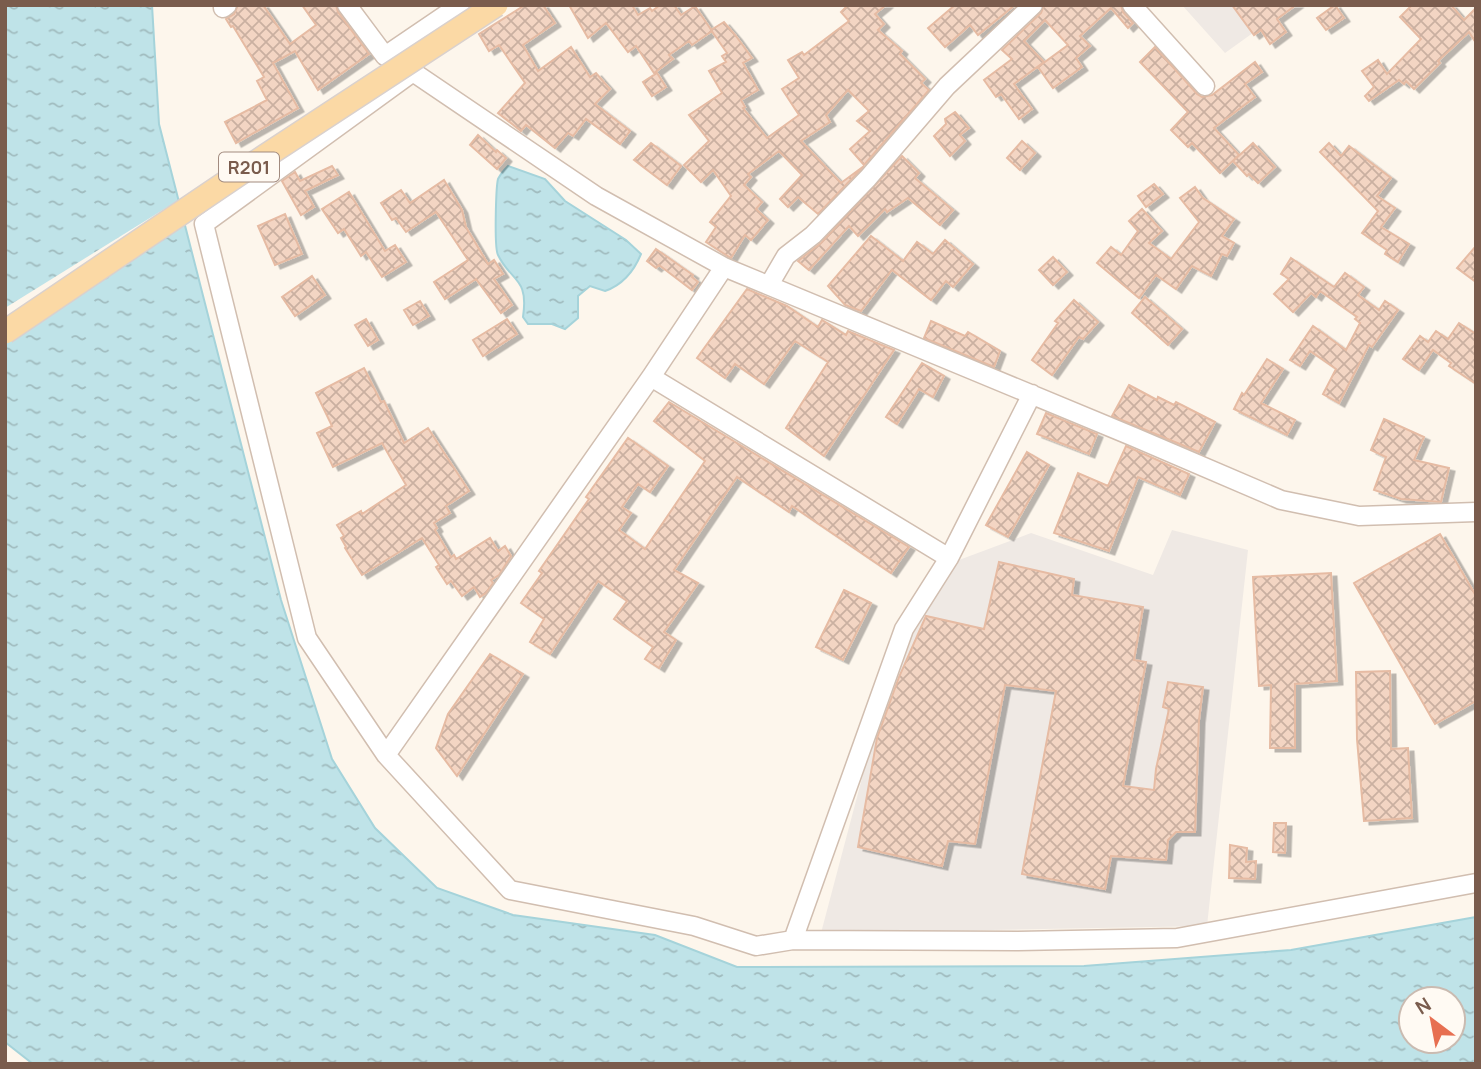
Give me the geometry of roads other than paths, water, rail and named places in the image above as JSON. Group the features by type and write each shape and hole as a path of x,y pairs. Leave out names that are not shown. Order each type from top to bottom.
{"main road":[{"name":"R201","path":"5,332 496,5"}],"street":[{"path":"347,5 385,56 413,72 596,196 724,267 1281,500 1359,516 1476,512"},
{"path":"385,56 460,5"},
{"path":"769,285 786,256 813,235 868,178 947,86 1033,5"},
{"path":"1132,5 1205,86"},
{"path":"413,72 204,224 307,638 386,755 510,890 694,926 756,946 793,940 1018,941 1177,938 1476,883"},
{"path":"386,755 651,377 724,267"},
{"path":"651,377 949,558"},
{"path":"793,940 904,629 949,558 1032,394"}],"water":[{"path":"5,5 152,5 159,124 281,600 332,759 375,828 437,888 513,915 655,935 737,967 1084,966 1291,950 1476,917 1476,1064 33,1064 5,1042"},
{"path":"508,166 545,179 565,201 626,240 641,254 631,272 617,285 605,291 590,286 578,296 578,318 565,329 552,324 528,324 523,317 521,287 498,255 497,184"}]}
